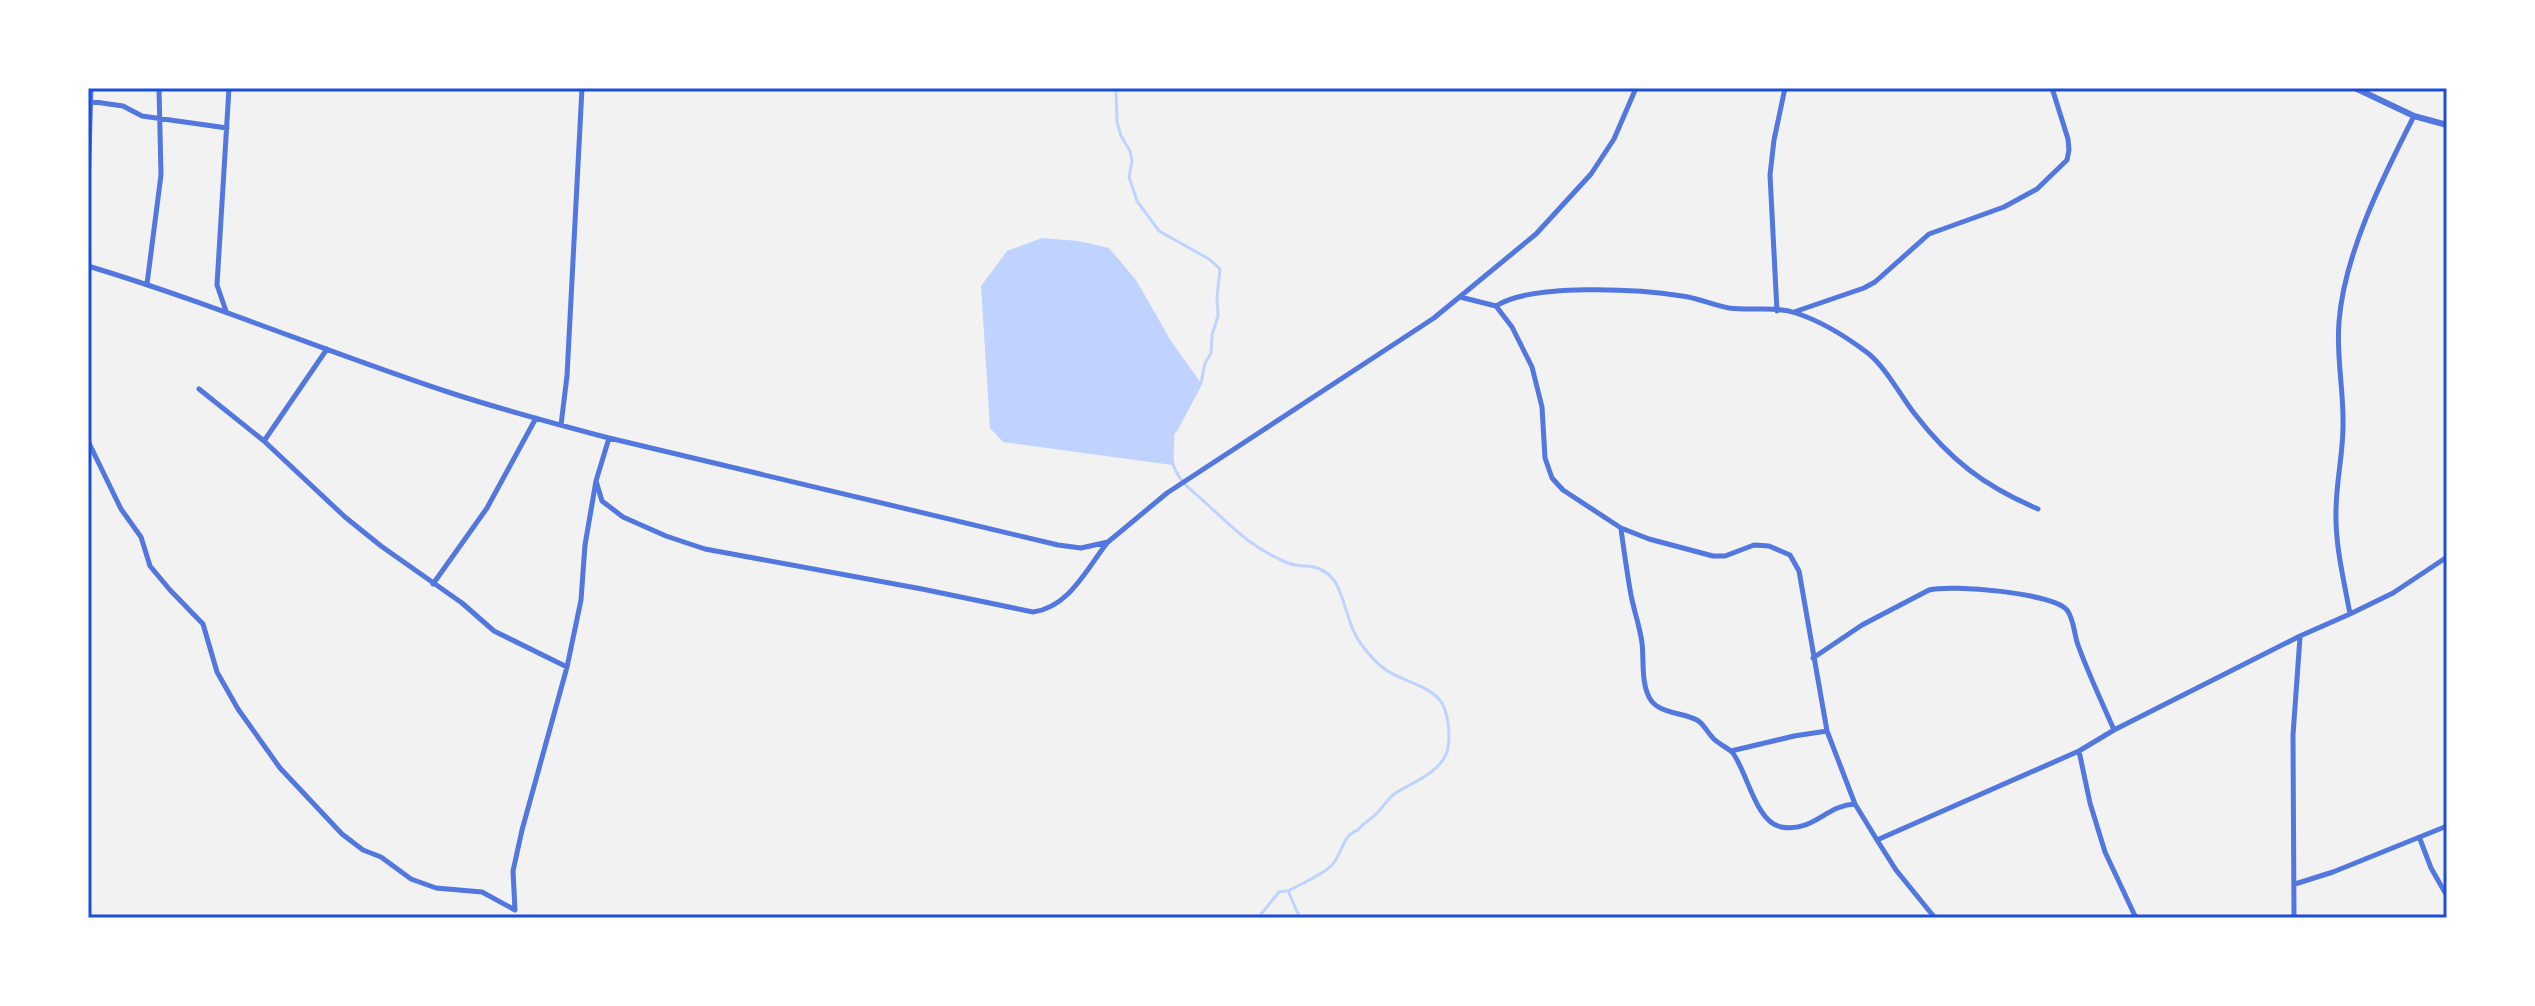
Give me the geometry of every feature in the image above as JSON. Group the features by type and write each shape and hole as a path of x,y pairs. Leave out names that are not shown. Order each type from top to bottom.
{"street":[{"path":"88,185 91,88"},
{"path":"147,284 161,175 159,88"},
{"path":"226,311 217,285 229,88"},
{"path":"561,425 567,376 582,88"},
{"path":"596,481 602,501 623,517 705,549 1033,612 1047,610 1064,599 1108,542 1167,493 1434,318 1536,234 1591,174 1614,139 1636,88"},
{"path":"1777,311 1770,175 1785,88"},
{"path":"1793,312 1864,288 1875,282 1929,234 2004,207 2037,189 2067,160 2069,150 2052,88"},
{"path":"2355,88 2414,116 2447,125"},
{"path":"89,101 123,106 142,116 227,128"},
{"path":"2350,614 2335,514 2344,425 2337,356 2339,320 2346,272 2392,159 2414,116"},
{"path":"88,266 226,311 451,393 609,438 1058,545 1081,548 1108,542"},
{"path":"1496,306 1506,299 1558,291 1609,290 1682,296 1730,308 1793,312 1820,323 1867,352 1916,417 1969,472 2005,495 2038,509"},
{"path":"1460,297 1496,306 1505,316 1532,367 1542,407 1545,458 1552,478 1563,490 1621,528 1649,539 1713,556 1725,556 1754,545 1769,546 1790,555 1799,571 1827,731 1855,804 1896,870 1935,918"},
{"path":"264,441 327,349"},
{"path":"199,389 264,441 345,517 462,603 494,631 567,667"},
{"path":"433,584 487,508 536,418"},
{"path":"88,441 114,497 141,537 150,566 203,624 217,672 238,709 280,768 342,834 363,850 381,857 411,879 436,888 482,892 515,910 513,871 567,667 581,600 585,545 596,481 609,438"},
{"path":"88,459 94,450"},
{"path":"1621,528 1641,641 1643,676 1649,697 1656,706 1698,720 1712,737 1731,751 1763,813 1775,825 1806,825 1832,810 1855,804"},
{"path":"1877,840 2079,751 2114,730 2300,636 2393,593 2447,557"},
{"path":"1813,658 1862,625 1929,590 1986,589 2056,601 2067,610 2078,645 2114,730"},
{"path":"2294,918 2293,735 2300,636"},
{"path":"1731,751 1827,731"},
{"path":"2079,751 2105,852 2136,918"},
{"path":"2295,884 2420,839 2447,826"},
{"path":"2420,839 2431,868 2447,896"}],"water":[{"path":"1042,238 1109,248 1136,280 1171,341 1201,383 1174,435 1172,465 1003,442 990,428 981,286 1007,251"}],"waterway":[{"path":"1116,88 1117,122 1130,151 1129,177 1137,201 1159,231 1209,259 1220,269 1218,316 1211,353 1205,363 1201,383 1176,430"},
{"path":"1173,438 1173,464 1185,484 1255,546 1288,563 1318,568 1328,574 1338,587 1351,626 1366,651 1386,670 1433,694 1439,699 1447,717 1448,746 1439,765 1394,794 1376,814 1353,832 1328,868 1288,891 1300,918"},
{"path":"1258,918 1279,892 1286,891"}]}
